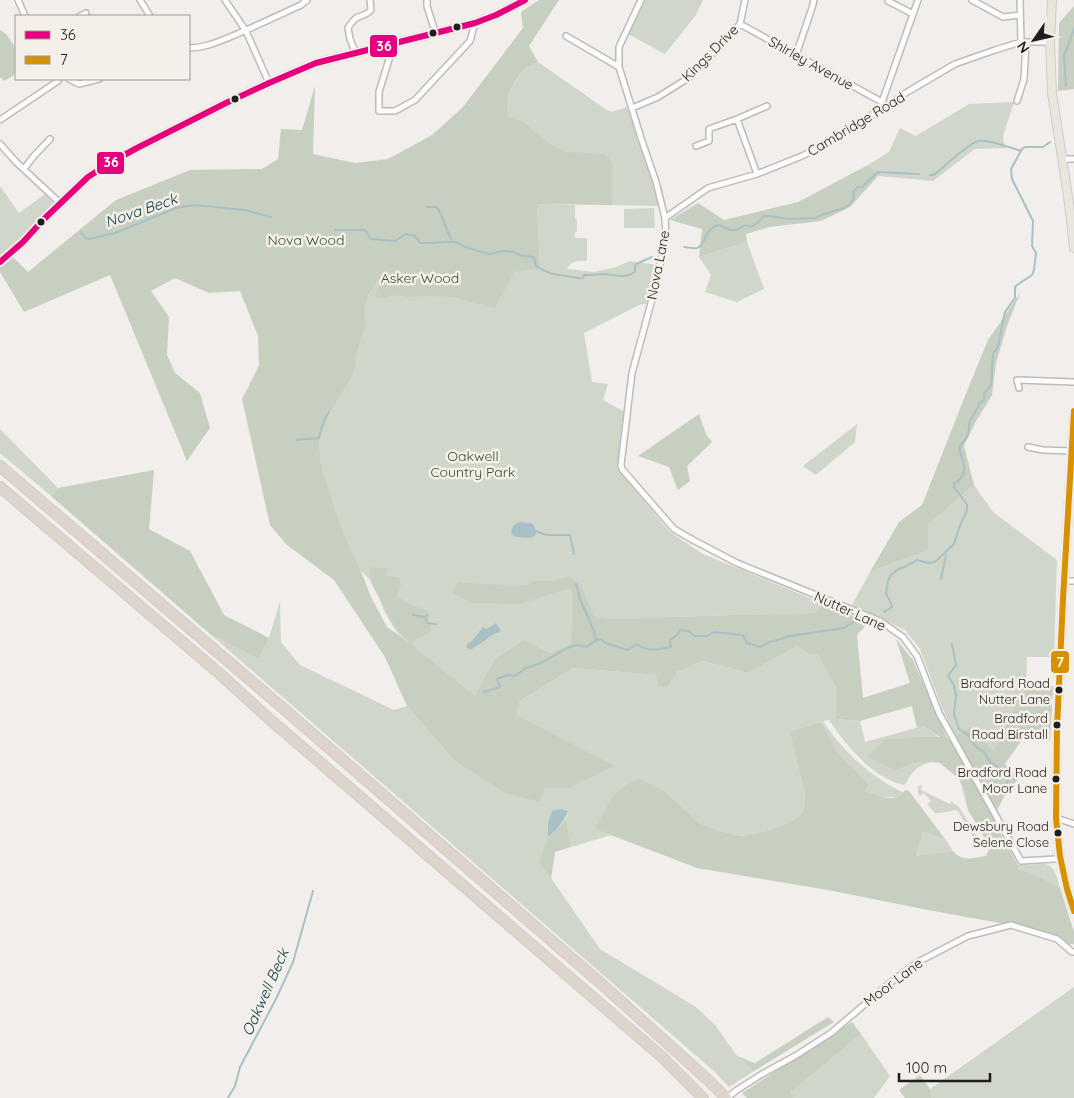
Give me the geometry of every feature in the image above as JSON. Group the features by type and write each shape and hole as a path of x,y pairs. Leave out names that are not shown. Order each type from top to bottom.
{"highway":[{"path":"0,466 597,981 726,1098"},
{"path":"0,487 594,997 661,1056 700,1095"}],"main road":[{"path":"0,262 23,242 88,177 146,143 269,83 316,63 474,22 496,15 525,0"},
{"path":"1052,0 1050,42 1052,93 1074,248"},
{"path":"1074,411 1072,475 1064,581 1056,818 1060,856 1067,889 1074,909"}],"street":[{"path":"18,0 25,15"},
{"path":"140,0 149,15"},
{"path":"225,0 246,31 269,83"},
{"path":"190,48 208,46 246,31 301,5 307,0"},
{"path":"356,54 348,28 357,18 367,15 371,10 370,0"},
{"path":"427,0 435,32"},
{"name":"Nova Lane","path":"630,477 622,469 621,465 632,373 654,292 666,236 665,218 656,182 619,67 619,47 641,0"},
{"name":"Kings Drive","path":"632,108 658,97 690,77 740,24 745,0"},
{"path":"796,55 814,0"},
{"path":"888,0 913,14"},
{"path":"882,105 918,0"},
{"path":"972,0 1003,17 1020,15"},
{"path":"1017,101 1024,79 1024,42 1020,0"},
{"path":"394,43 379,92 379,111 395,112 415,100 470,41 474,22"},
{"name":"Shirley Avenue","path":"740,24 882,105"},
{"path":"566,36 619,67"},
{"name":"Cambridge Road","path":"665,218 708,188 757,174 802,156 830,141 882,105 955,64 1024,42 1050,42"},
{"path":"71,80 79,84 95,80"},
{"path":"0,120 58,81"},
{"path":"696,146 709,141 709,128 737,119 767,106"},
{"path":"737,119 757,174"},
{"path":"24,169 50,140"},
{"path":"0,144 16,162 60,203"},
{"path":"1062,159 1074,158"},
{"path":"1019,388 1017,380 1074,382"},
{"path":"1028,447 1043,450 1072,451"},
{"name":"Nutter Lane","path":"630,477 674,529 737,563 880,621 903,637 917,656 939,712 1021,861 1055,859 1060,856"},
{"path":"1064,581 1074,581"},
{"path":"1056,818 1074,824"},
{"name":"Moor Lane","path":"726,1098 831,1033 891,982 918,962 968,936 1011,925 1057,939 1074,952"}],"green space":[{"name":"Nova Wood","path":"539,0 559,0 529,46 538,62 522,72 514,83 507,101 507,117 523,121 549,143 567,152 604,154 610,158 612,164 612,205 537,204 540,268 514,272 495,308 453,297 408,297 397,295 380,298 375,296 381,281 388,279 378,279 369,294 365,307 366,327 357,352 356,365 351,378 328,415 319,443 321,464 341,527 371,597 387,627 475,696 495,658 524,640 551,653 571,643 572,588 519,604 472,603 452,593 458,582 514,586 528,585 534,581 553,581 569,576 581,586 594,617 611,619 815,613 822,603 869,622 857,635 863,698 910,683 896,639 913,660 947,738 951,738 971,726 993,751 1026,686 1053,686 1050,741 1029,730 1005,764 1018,779 997,810 1001,835 1018,865 1018,869 1040,877 1060,888 1074,932 1074,944 1065,945 1057,939 1011,925 828,890 697,868 595,829 607,806 617,793 639,779 667,793 699,823 723,832 742,836 767,831 796,819 804,810 805,791 790,731 821,722 840,755 869,785 864,791 892,798 902,795 905,790 909,791 945,839 923,832 916,856 953,851 964,858 986,856 990,847 968,810 959,779 940,763 910,764 895,771 867,757 885,740 940,737 923,726 917,728 912,706 860,721 836,719 837,688 817,654 809,654 797,646 748,673 703,661 677,672 667,687 658,686 657,675 573,668 520,701 517,715 615,766 567,789 545,788 541,802 505,793 454,760 407,706 385,657 334,580 286,544 270,525 242,399 259,366 258,336 240,291 209,293 175,278 151,291 169,317 167,355 175,373 200,393 210,428 187,461 110,275 24,312 0,272 0,267 13,257 28,272 116,200 190,170 262,169 278,159 281,129 302,130 315,86 313,154 355,163 388,159 432,135 463,107 523,28 521,12"},
{"path":"645,0 703,0 696,15 665,54 628,34"},
{"path":"1074,6 1074,89 1058,91 1059,23"},
{"path":"0,30 7,35 15,47 15,73 4,81 0,77"},
{"path":"538,62 607,110 612,112 627,107 650,173 658,206 612,205 612,164 610,158 567,152 549,143 523,121 507,118 507,101 514,84 522,72"},
{"path":"1014,102 1003,136 1005,148 975,149 933,181 878,176 868,165 889,152 900,128 916,136 969,104"},
{"path":"868,165 878,176 850,207 821,221 769,227 746,234 747,242 699,257 702,229 670,220 698,203 724,220 798,202"},
{"path":"0,186 19,213 45,194 54,204 0,258"},
{"name":"Oakwell Country Park","path":"537,204 575,205 577,232 575,232 575,238 587,238 587,261 573,263 567,269 594,272 616,267 630,261 658,265 646,304 641,304 584,333 592,382 608,384 603,400 625,412 617,468 670,532 703,554 822,603 815,613 594,618 571,643 551,653 524,640 495,658 475,697 410,645 396,631 384,611 375,585 361,571 341,527 321,464 319,443 327,414 356,365 357,352 366,327 365,307 375,276 540,267"},
{"path":"654,208 655,228 624,228 624,209"},
{"path":"747,242 764,289 737,302 705,292 711,275 699,257"},
{"path":"1020,293 1007,326 996,363 992,395 964,446 974,485 928,525 928,550 870,572 899,522 922,505 988,340"},
{"path":"699,414 706,434 712,442 687,466 690,481 678,490 669,467 638,456"},
{"path":"857,424 855,442 816,475 803,466"},
{"path":"0,429 58,488 51,496 0,453"},
{"path":"154,470 149,529 190,551 224,615 269,638 259,659 210,634 51,496 58,488"},
{"path":"974,485 993,512 1057,560 1054,657 1027,657 1026,686 993,752 971,726 955,735 941,705 920,649 905,630 852,605 870,572 928,550 928,525"},
{"path":"370,567 388,569 384,576 399,577 401,587 396,596 427,611 431,631 411,643 398,631 371,582"},
{"path":"280,601 281,642 300,665 394,710 407,706 454,760 541,802 545,788 567,789 614,766 517,715 520,701 573,668 657,675 677,672 703,661 748,673 797,646 809,654 817,654 839,690 836,719 860,721 865,742 923,726 940,738 920,737 895,771 910,764 932,762 922,765 915,770 905,785 883,777 872,769 843,740 829,720 823,721 839,743 859,763 892,787 904,793 898,797 881,797 868,819 851,766 840,755 821,722 790,731 805,791 804,810 796,819 767,831 742,836 723,832 699,823 667,793 596,829 611,835 571,847 566,818 568,811 548,823 548,838 540,862 600,949 696,1007 715,1025 737,1056 754,1071 729,1087 715,1072 210,634 259,659 269,638"},
{"path":"920,785 922,786 921,790 950,804 951,801 960,808 979,841 975,850 972,847 977,844 958,811 935,813 927,804 931,801 924,793 920,796 918,793"},
{"path":"566,818 571,847 555,852 551,879 539,862 548,838"},
{"path":"923,832 945,839 953,851 916,856"},
{"path":"1045,864 1054,870 1060,888 1040,877 1018,869 1018,865"},
{"path":"1074,987 1074,1098 931,1098 930,1089"},
{"path":"828,1017 834,1022 754,1071 737,1056 755,1063"},
{"path":"852,1022 861,1034 791,1092 793,1098 747,1098 742,1093"},
{"path":"861,1034 890,1076 874,1098 793,1098 791,1092"},
{"path":"920,1075 930,1089 931,1098 905,1098 899,1090"}],"water":[{"path":"519,522 532,523 536,533 535,536 523,538 513,536 511,532 513,526"},
{"path":"496,623 501,631 472,649 466,647 483,627 487,629"},
{"path":"560,809 568,811 562,823 548,838 548,823 552,811"}],"waterway":[{"path":"1066,86 1064,56 1074,29"},
{"name":"Nova Beck","path":"930,175 934,175 962,151 978,141 993,142 1021,151"},
{"path":"884,612 892,607 886,594 891,575 898,569 917,560 928,563 935,562 954,544 967,510 967,505 954,487 954,484 963,475 964,470 960,446 966,439 970,421 979,404 984,400 984,393 991,385 993,354 998,347 1005,312 1015,298 1015,287 1032,275 1034,270 1036,253 1032,246 1033,221 1012,179 1011,169 1022,149 1025,147 1043,147 1050,142"},
{"name":"Nova Beck","path":"684,247 695,248 700,246 711,228 717,225 730,230 736,230 744,226 751,227 764,216 788,219 816,218 844,208 854,198 853,192 858,187 862,187 878,172 919,174"},
{"name":"Nova Beck","path":"81,232 85,238 89,239 115,233 176,208 194,205 245,210 271,217"},
{"path":"427,207 436,207 439,210 452,242"},
{"name":"Nova Beck","path":"335,230 365,230 371,239 395,241 406,234 415,236 420,243 456,242 465,247 489,254 502,251 514,252 522,256 534,257 536,266 545,271 557,275 580,278 583,278 584,275 627,275 635,272 636,264 652,257"},
{"path":"296,440 319,438 329,412"},
{"path":"536,531 546,535 570,535 574,554"},
{"path":"941,579 946,555"},
{"path":"576,584 596,640"},
{"path":"413,615 425,617 428,615"},
{"path":"425,617 427,623 436,624"},
{"name":"Oakwell Beck","path":"484,692 500,687 497,679 508,675 515,676 526,668 541,663 567,648 577,645 587,647 596,640 601,639 605,643 628,650 637,644 645,649 658,649 671,647 670,640 680,630 689,631 694,636 707,636 714,632 743,635 747,643 760,647 790,636 844,628 858,619"},
{"path":"952,644 956,665 948,676 954,685 956,696 954,714 959,729 968,735 976,747 984,752 990,762 1000,768 1008,782 998,790"},
{"name":"Oakwell Beck","path":"228,1098 235,1086 240,1067 293,962 313,891"}],"transit line":[{"name":"36","path":"0,262 23,242 88,177 137,148 226,103 316,63 475,23 496,15 525,0"},
{"name":"7","path":"1074,411 1057,728 1056,818 1060,856 1074,911"}],"place":[{"name":"Bradford Road Nutter Lane","path":"1059,690"},
{"name":"Bradford Road Birstall","path":"1057,725"},
{"name":"Bradford Road Moor Lane","path":"1056,779"},
{"name":"Dewsbury Road Selene Close","path":"1058,833"}],"park label":[{"name":"Asker Wood","path":"420,278"}]}
